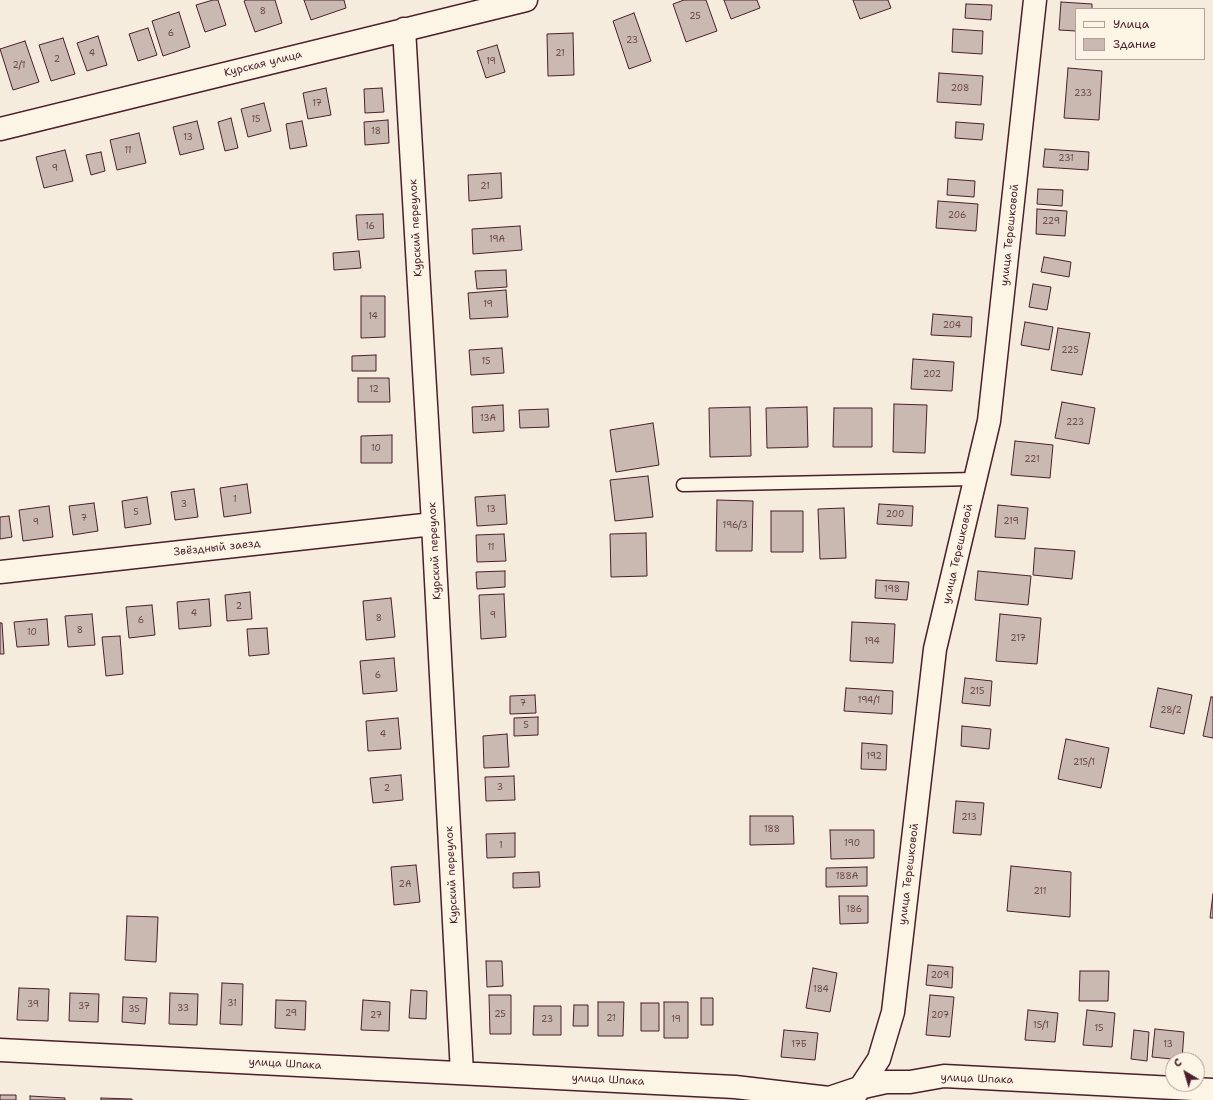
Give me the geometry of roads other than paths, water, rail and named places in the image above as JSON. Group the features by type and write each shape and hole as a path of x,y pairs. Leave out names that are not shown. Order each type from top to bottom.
{"street":[{"name":"Курская улица","path":"0,129 526,0"},
{"name":"улица Терешковой","path":"856,1094 879,1059 893,1012 935,649 989,421 1035,0"},
{"name":"Курский переулок","path":"404,29 433,524 462,1073"},
{"name":"Звёздный заезд","path":"0,572 433,524"},
{"name":"улица Шпака","path":"0,1050 735,1087 829,1098 856,1094 886,1082 910,1082 944,1076 1213,1090"}],"lane":[{"path":"684,485 975,479"}]}
